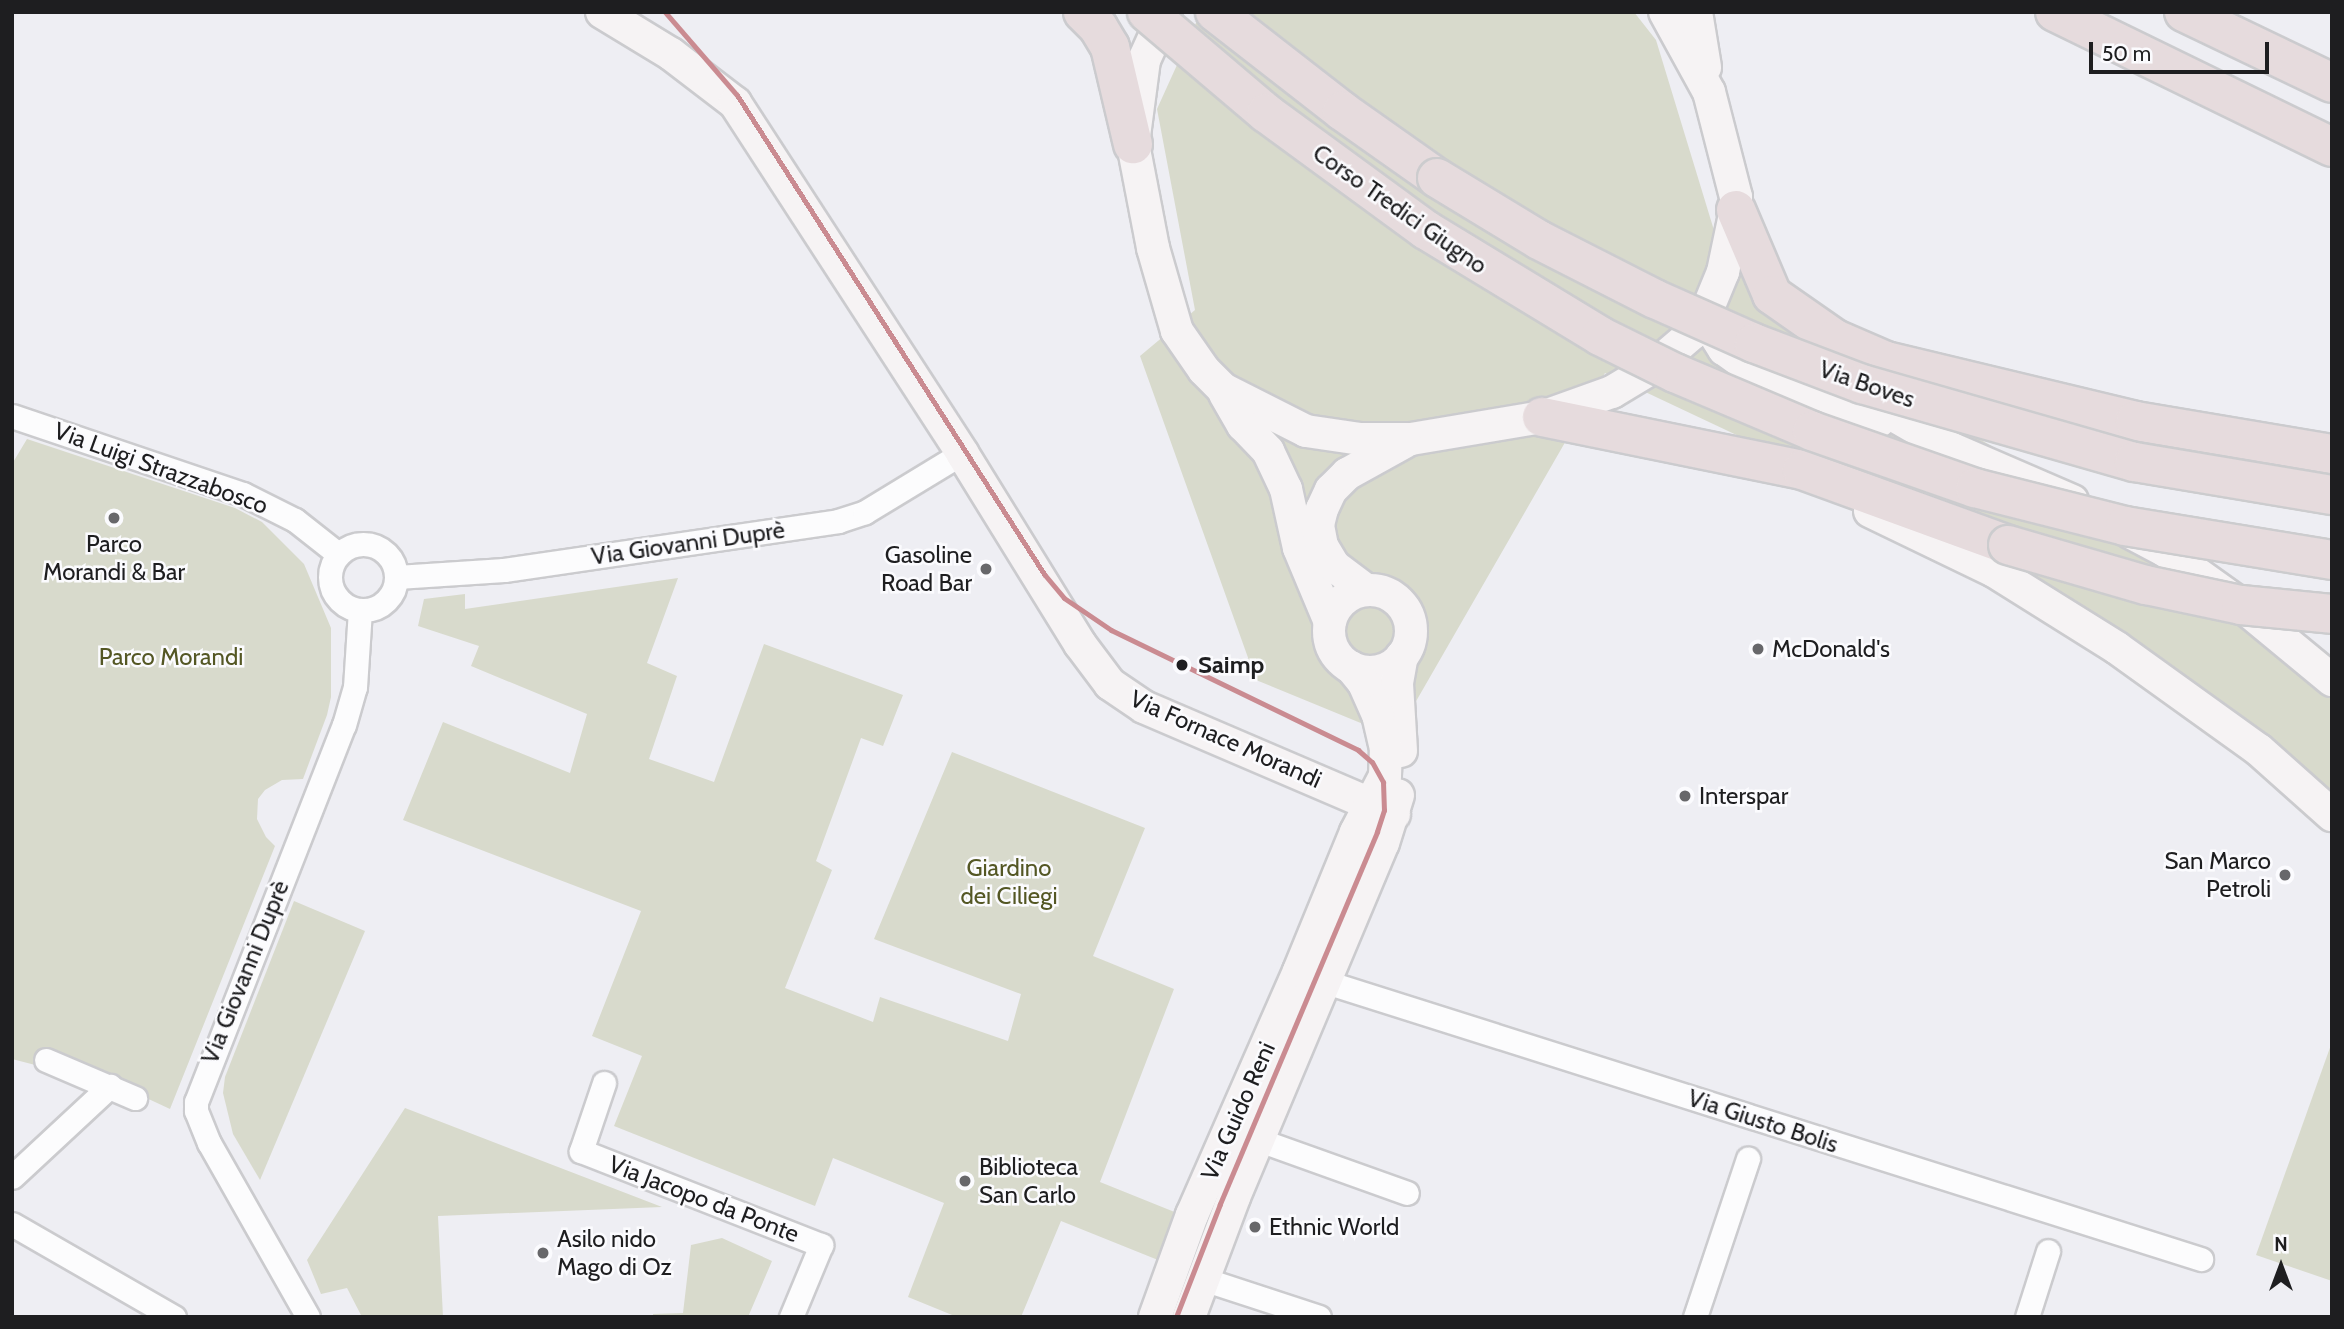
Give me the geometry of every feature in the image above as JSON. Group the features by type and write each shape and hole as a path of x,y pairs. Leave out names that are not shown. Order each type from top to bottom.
{"highway":[{"path":"1083,12 1098,27 1110,47 1133,144"},
{"name":"Corso Tredici Giugno","path":"1147,12 1266,113 1426,230 1600,336 1675,373 1812,431 1975,488 2125,526 2332,560"},
{"name":"Corso Tredici Giugno","path":"1215,12 1342,111 1437,178"},
{"path":"2054,12 2332,147"},
{"path":"2184,12 2332,83"},
{"name":"Via Boves","path":"1437,178 1539,240 1655,299 1754,343 1862,384 2134,462 2332,495"},
{"path":"1736,210 1772,295 1835,339 1886,361 2162,426 2332,454"},
{"path":"1542,417 1802,470 2008,545 2146,585 2241,605 2332,614"}],"street":[{"name":"Via Fornace Morandi","path":"602,12 671,54 735,103 962,453 1080,644 1110,684 1144,707 1385,802"},
{"path":"1166,12 1144,60 1133,144 1153,248 1177,331 1204,370 1223,389 1243,425 1257,436 1268,451 1286,489 1301,556 1330,622 1333,648 1351,667 1372,701 1383,733 1385,802"},
{"path":"1665,12 1709,92"},
{"path":"1223,389 1306,431 1350,438 1411,439 1542,417 1612,392 1652,368 1693,333 1704,318 1723,272 1736,210 1732,177 1709,92 1696,12"},
{"path":"1772,295 1796,348 1823,377 1868,399 1952,449"},
{"path":"1704,318 1724,349 1757,373 2061,495 2164,550 2241,606 2328,676"},
{"name":"Via Luigi Strazzabosco","path":"12,416 268,504 295,520 338,554"},
{"path":"1385,802 1402,769 1397,683 1410,633 1407,614 1402,605 1386,593 1366,590 1334,566 1322,546 1318,525 1331,490 1347,474 1411,439"},
{"name":"Via Giovanni Duprè","path":"397,577 504,570 838,521 865,512 962,453"},
{"path":"1746,458 1796,482 1866,509 1994,571 2117,648 2259,750 2332,815"},
{"path":"358,544 370,544 390,556 397,577 390,597 382,605 360,610 341,602 331,584 332,563 338,554 358,544"},
{"path":"1330,622 1343,600 1366,590"},
{"name":"Via Giovanni Duprè","path":"309,1317 209,1143 196,1111 196,1102 344,724 355,687 360,610"},
{"path":"1351,667 1362,671 1384,669 1402,656"},
{"name":"Via Guido Reni","path":"1189,1317 1259,1140 1326,982 1385,802"},
{"name":"Via Guido Reni","path":"1155,1317 1192,1215 1385,802"},
{"name":"Via Giusto Bolis","path":"1326,982 2201,1259"},
{"path":"46,1060 135,1098"},
{"name":"Via Jacopo da Ponte","path":"604,1083 581,1151 821,1245 791,1317"},
{"path":"12,1177 110,1086"},
{"name":"Via Guido Reni","path":"1259,1140 1407,1193"},
{"path":"1695,1317 1748,1159"},
{"path":"12,1224 174,1317"},
{"path":"2027,1317 2048,1251"},
{"path":"1203,1279 1319,1317"}],"green space":[{"path":"1201,12 1634,12 1656,40 1720,250 1769,304 1878,381 2196,563 2332,698 2332,814 2015,566 1605,373 1411,710 1368,726 1256,680 1140,356 1195,310 1157,109"},
{"name":"Parco Morandi","path":"27,439 235,508 262,522 304,564 331,628 331,697 327,715 303,779 282,780 265,790 258,799 257,819 266,837 275,846 170,1109 50,1053 43,1067 12,1059 12,464"},
{"name":"Giardino dei Ciliegi","path":"678,578 647,663 677,676 649,759 714,782 764,644 903,695 883,746 861,738 816,861 832,870 785,988 873,1022 880,997 1008,1041 1021,994 874,939 952,752 1145,828 1093,956 1174,989 1100,1182 1177,1213 1158,1260 1061,1221 1021,1317 957,1317 908,1297 944,1203 833,1158 815,1206 614,1126 642,1056 592,1036 641,911 403,820 443,722 570,773 587,714 471,666 479,646 418,626 424,599 465,594 465,609"},
{"path":"294,901 365,931 260,1180 233,1134 223,1093 225,1077"},
{"path":"2332,1042 2332,1281 2256,1255"},
{"path":"405,1108 662,1207 438,1216 443,1317 362,1317 347,1288 321,1294 307,1260"},
{"path":"722,1238 772,1261 748,1317 653,1317 653,1314 683,1313 691,1245"}],"transit line":[{"path":"665,12 737,95 1044,574 1064,598 1111,630 1358,750 1372,762 1383,782 1384,810 1377,832 1220,1204 1176,1317"}],"place":[{"name":"Parco Morandi & Bar","path":"114,518"},
{"name":"Gasoline Road Bar","path":"986,569"},
{"name":"McDonald's","path":"1758,649"},
{"name":"Saimp","path":"1182,665"},
{"name":"Interspar","path":"1685,796"},
{"name":"San Marco Petroli","path":"2285,875"},
{"name":"Biblioteca San Carlo","path":"965,1181"},
{"name":"Ethnic World","path":"1255,1227"},
{"name":"Asilo nido Mago di Oz","path":"543,1253"}]}
